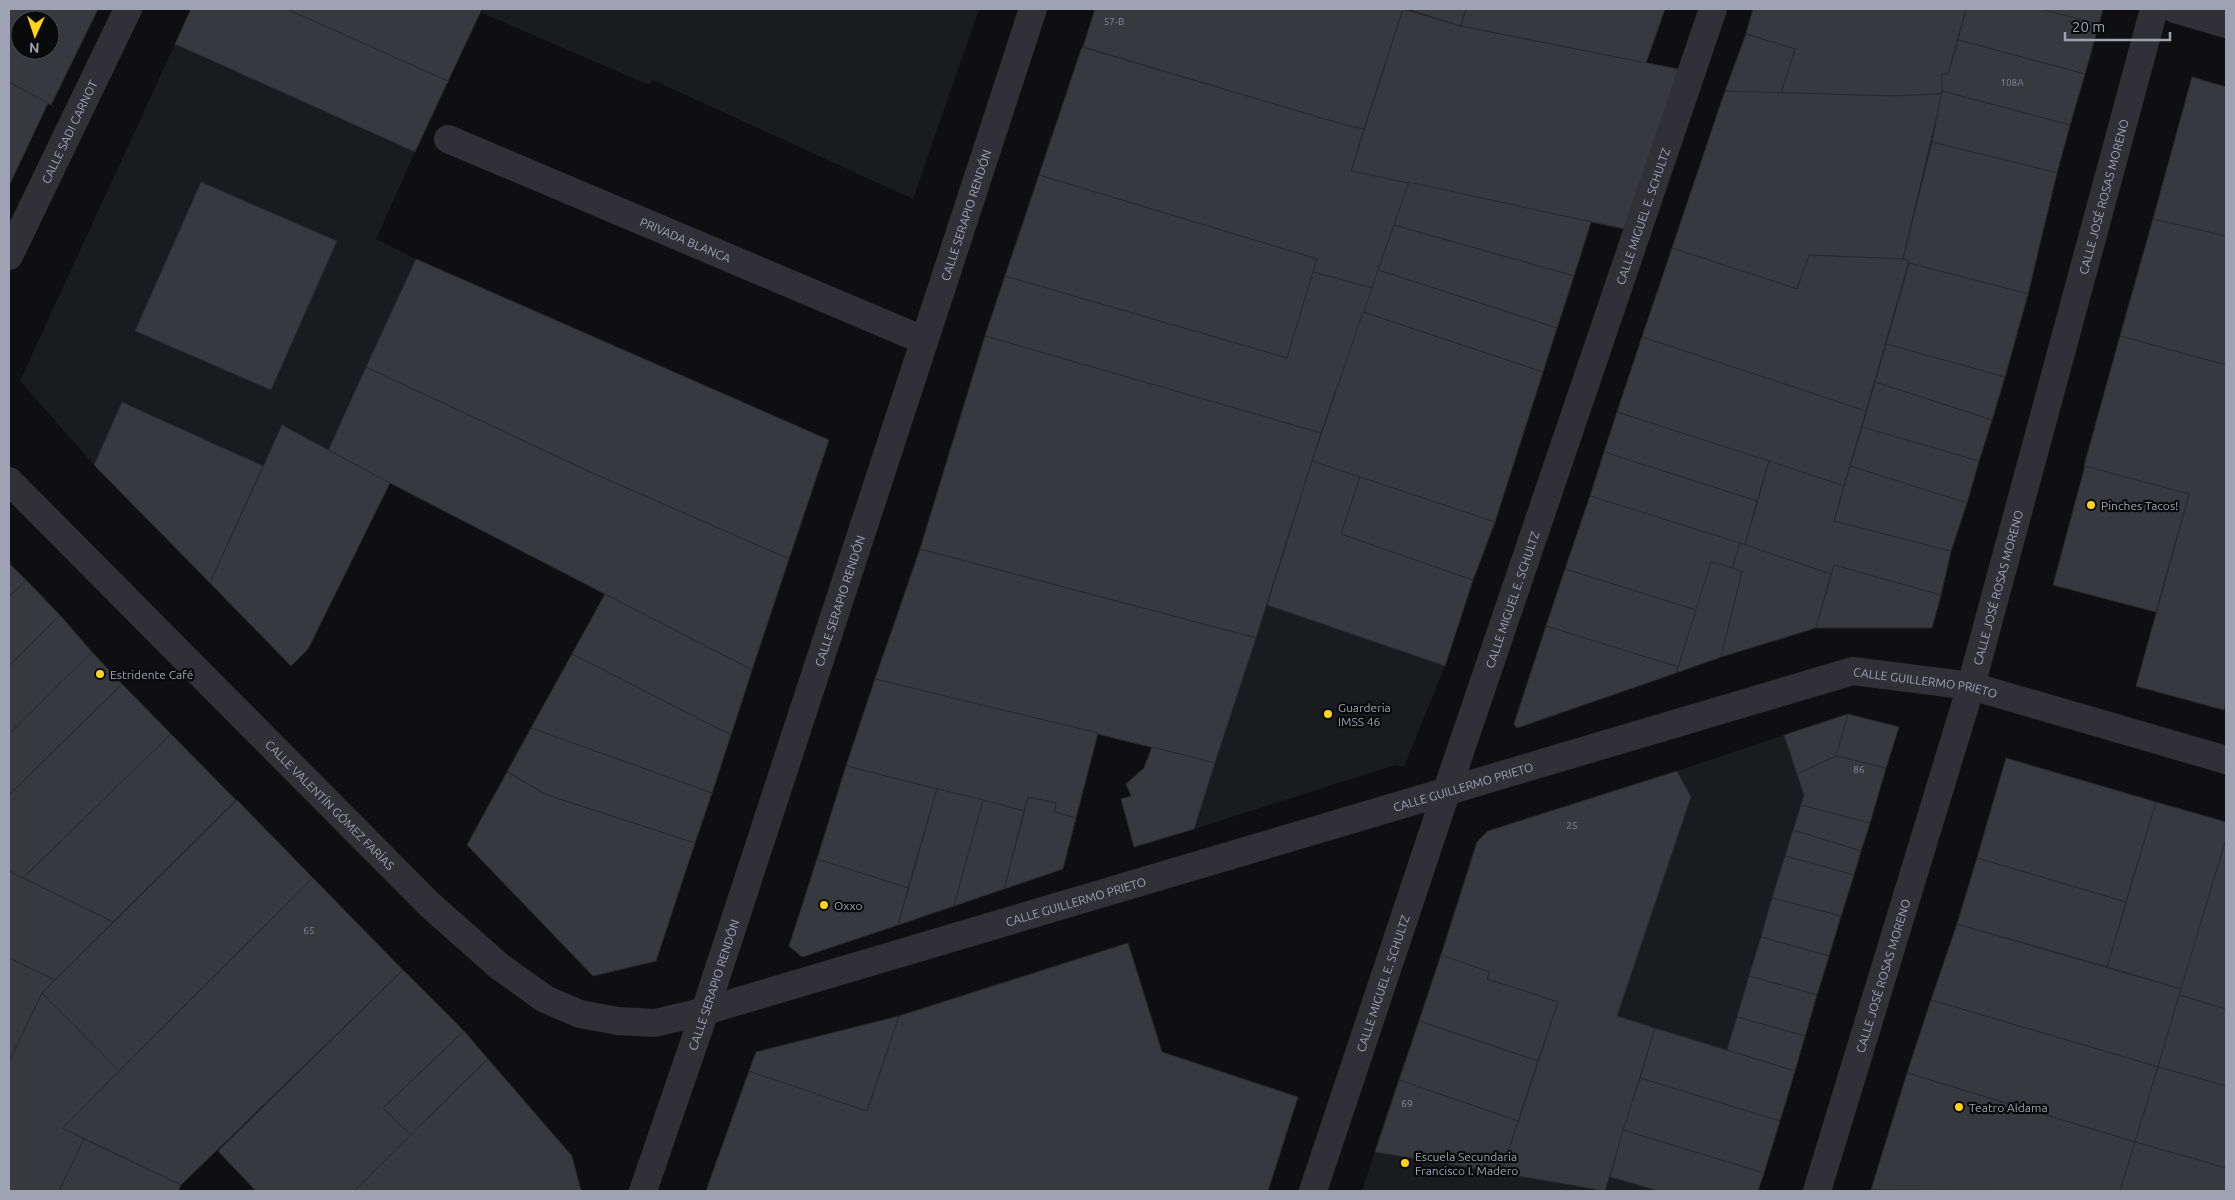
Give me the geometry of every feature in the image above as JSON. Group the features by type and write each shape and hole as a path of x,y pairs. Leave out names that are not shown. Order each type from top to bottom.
{"street":[{"name":"CALLE SADI CARNOT","path":"9,256 128,9"},
{"name":"CALLE SERAPIO RENDÓN","path":"643,1191 705,1011 923,340 1033,9"},
{"name":"CALLE MIGUEL E. SCHULTZ","path":"1313,1191 1713,9"},
{"name":"CALLE JOSÉ ROSAS MORENO","path":"1817,1191 1971,686 2154,9"},
{"path":"2175,9 2226,24"},
{"name":"PRIVADA BLANCA","path":"448,140 923,340"},
{"name":"CALLE VALENTÍN GÓMEZ FARÍAS","path":"9,481 430,905 499,966 544,999 580,1014 618,1021 655,1023 705,1011"},
{"name":"CALLE GUILLERMO PRIETO","path":"705,1011 1446,794 1853,671 1971,686 2226,760"}],"shaded area":[{"path":"484,9 979,9 913,199 653,80 649,85 482,13"},
{"path":"175,44 415,152 376,239 416,259 328,451 282,425 263,466 123,402 94,465 20,381"},
{"name":"Guarderia IMSS 46","path":"1267,605 1445,666 1404,767 1395,765 1194,829"},
{"path":"1784,735 1804,795 1727,1050 1617,1016 1691,797 1677,771"},
{"name":"Escuela Secundaria Francisco I. Madero","path":"1375,1152 1501,1173 1603,1191 1362,1191"},
{"path":"1610,1177 1659,1191 1605,1191"}],"building":[{"path":"9,9 98,9 51,105 9,82"},
{"path":"191,9 287,9 448,81 415,152 175,44"},
{"path":"287,9 482,9 448,81"},
{"path":"1095,9 1403,9 1364,129 1083,47"},
{"path":"1403,9 1461,26 1683,70 1634,231 1351,171"},
{"path":"1407,9 1466,9 1461,26"},
{"path":"1466,9 1665,9 1646,63 1461,26"},
{"path":"1753,9 1966,9 1948,74 1942,74 1942,94 1892,96 1781,93 1795,49 1746,34"},
{"path":"1966,9 2041,9 2099,24 2085,74 1958,40"},
{"path":"2041,9 2103,9 2099,24"},
{"path":"1746,34 1795,49 1781,93 1725,91"},
{"path":"1958,40 2085,74 2070,125 1942,91 1942,74 1948,74"},
{"path":"1082,47 1364,129 1351,171 1409,183 1372,288 1313,272 1317,259 1039,175"},
{"path":"2192,77 2226,87 2226,236 2153,219"},
{"path":"9,82 48,103 9,186"},
{"path":"1725,91 1892,96 1942,94 1903,259 1809,255 1797,289 1672,248"},
{"path":"1942,91 2070,125 2057,173 1932,142"},
{"path":"1932,142 2057,173 2028,294 1909,263 1903,259"},
{"path":"1039,175 1317,259 1287,358 1005,276"},
{"path":"201,182 337,241 271,390 135,331"},
{"path":"1409,182 1591,222 1574,276 1394,225"},
{"path":"2153,219 2226,236 2226,365 2120,336"},
{"path":"1394,225 1574,276 1557,328 1378,270"},
{"path":"1672,248 1797,289 1809,255 1903,259 1909,261 1866,411 1642,337"},
{"path":"416,259 829,440 789,559 590,472 366,367"},
{"path":"1909,263 2028,294 2005,377 1886,344"},
{"path":"1378,270 1557,328 1543,372 1363,312"},
{"path":"1313,272 1372,288 1321,433 985,336 1005,276 1287,358"},
{"path":"1363,312 1543,372 1495,522 1312,461"},
{"path":"985,336 1321,433 1256,638 920,549"},
{"path":"2120,336 2226,365 2226,700 2224,710 2136,686 2189,494 2084,466"},
{"path":"1642,337 1866,411 1844,486 1617,412"},
{"path":"1886,344 2005,377 1992,420 1875,382"},
{"path":"366,367 590,472 789,559 752,670 328,451"},
{"path":"1875,382 1992,420 1979,461 1862,427"},
{"path":"122,402 263,466 210,583 94,465"},
{"path":"1617,412 1769,461 1757,501 1604,452"},
{"path":"282,425 390,483 308,649 291,666 210,583"},
{"path":"1862,427 1979,461 1967,503 1850,466"},
{"path":"1604,452 1757,501 1745,545 1590,496"},
{"path":"1312,461 1360,477 1341,534 1473,580 1445,666 1267,605"},
{"path":"1769,461 1844,486 1834,521 1951,551 1941,595 1834,565 1831,574 1745,545"},
{"path":"1850,466 1967,503 1951,551 1834,521"},
{"path":"2085,466 2189,494 2156,612 2053,585"},
{"path":"1360,477 1495,522 1473,580 1341,534"},
{"path":"1590,496 1740,543 1732,569 1711,562 1696,610 1565,569"},
{"path":"1740,543 1831,574 1816,628 1721,657 1742,571 1732,569"},
{"path":"920,549 1256,638 1215,763 875,679"},
{"path":"1711,562 1742,571 1721,657 1676,673"},
{"path":"9,563 26,580 9,597"},
{"path":"1834,565 1941,595 1932,628 1816,628"},
{"path":"1565,569 1696,610 1678,667 1546,626"},
{"path":"26,580 60,615 9,666 9,597"},
{"path":"605,594 752,670 731,735 572,654"},
{"path":"60,615 92,652 9,734 9,666"},
{"path":"1546,626 1678,667 1676,673 1517,728 1514,724"},
{"path":"92,652 122,684 9,795 9,734"},
{"path":"572,654 731,735 712,793 531,728"},
{"path":"875,679 1098,733 1076,818 1054,812 1056,803 1028,797 1024,811 846,766"},
{"path":"122,684 171,734 23,878 9,871 9,795"},
{"path":"1848,714 1899,727 1886,768 1836,756"},
{"path":"1848,714 1836,756 1797,774 1784,735"},
{"path":"531,728 712,793 695,843 547,795 507,772"},
{"path":"171,734 236,800 113,922 23,878"},
{"path":"1152,747 1215,763 1194,829 1134,847 1121,799 1131,796 1126,784 1144,768"},
{"path":"1836,756 1886,768 1870,823 1801,805 1804,795 1797,774"},
{"path":"2006,758 2156,802 2126,902 1977,858"},
{"path":"846,766 937,789 908,888 817,859"},
{"path":"1677,771 1691,797 1617,1016 1655,1028 1605,1191 1501,1173 1558,1002 1487,979 1490,972 1441,955 1477,842 1488,831"},
{"path":"507,772 547,795 695,843 656,961 593,976 467,845"},
{"path":"937,789 983,800 954,906 898,925"},
{"path":"1028,797 1056,803 1054,812 1076,818 1063,869 1004,889"},
{"path":"237,800 313,878 119,1071 42,993"},
{"path":"983,800 1024,811 1004,889 954,906"},
{"path":"2156,802 2226,822 2226,839 2181,989 2107,967"},
{"path":"1801,805 1870,823 1861,851 1793,830"},
{"path":"1793,830 1861,851 1854,875 1785,856"},
{"path":"2226,839 2226,1009 2179,995"},
{"path":"1785,856 1854,875 1841,916 1772,898"},
{"path":"1977,858 2126,902 2107,967 1957,924"},
{"path":"817,859 908,888 898,925 802,957 789,946"},
{"path":"9,871 113,922 55,980 9,958"},
{"path":"313,878 403,970 181,1185 62,1128"},
{"path":"1772,898 1841,916 1829,956 1761,937"},
{"path":"1957,924 2181,989 2158,1067 1931,1000"},
{"path":"1761,937 1829,956 1817,995 1749,976"},
{"path":"1128,943 1162,1052 1298,1097 1268,1191 706,1191 749,1071 867,1111 899,1016"},
{"path":"1441,955 1490,972 1487,979 1558,1002 1538,1061 1419,1021"},
{"path":"9,958 55,980 42,993 9,1062"},
{"path":"403,970 464,1031 383,1108 411,1135 354,1191 256,1191 218,1151"},
{"path":"1749,976 1817,995 1805,1036 1737,1017"},
{"path":"42,993 119,1071 62,1128 84,1139 59,1191 9,1191 9,1062"},
{"path":"2179,995 2226,1009 2226,1086 2158,1067"},
{"path":"1931,1000 2158,1067 2135,1142 1907,1073"},
{"path":"899,1016 867,1111 749,1071 756,1052"},
{"path":"1737,1017 1805,1036 1795,1071 1727,1050"},
{"path":"1419,1021 1538,1061 1518,1121 1399,1080"},
{"path":"1655,1028 1795,1071 1780,1121 1640,1078"},
{"path":"464,1031 488,1059 411,1135 383,1108"},
{"path":"488,1059 572,1156 581,1191 354,1191"},
{"path":"2158,1067 2226,1086 2226,1168 2135,1142"},
{"name":"Teatro Aldama","path":"1907,1073 2135,1142 2120,1191 1871,1190"},
{"path":"1640,1078 1780,1121 1764,1173 1623,1130"},
{"path":"1399,1080 1518,1121 1501,1173 1375,1152"},
{"path":"1623,1130 1764,1173 1758,1191 1659,1191 1610,1177"},
{"path":"84,1139 181,1185 178,1191 59,1191"},
{"path":"2135,1142 2226,1168 2226,1191 2120,1191"}],"place":[{"name":"Pinches Tacos!","path":"2091,505"},
{"name":"Estridente Café","path":"100,674"},
{"name":"Guarderia IMSS 46","path":"1328,714"},
{"name":"Oxxo","path":"824,905"},
{"name":"Teatro Aldama","path":"1959,1107"},
{"name":"Escuela Secundaria Francisco I. Madero","path":"1405,1163"}]}
